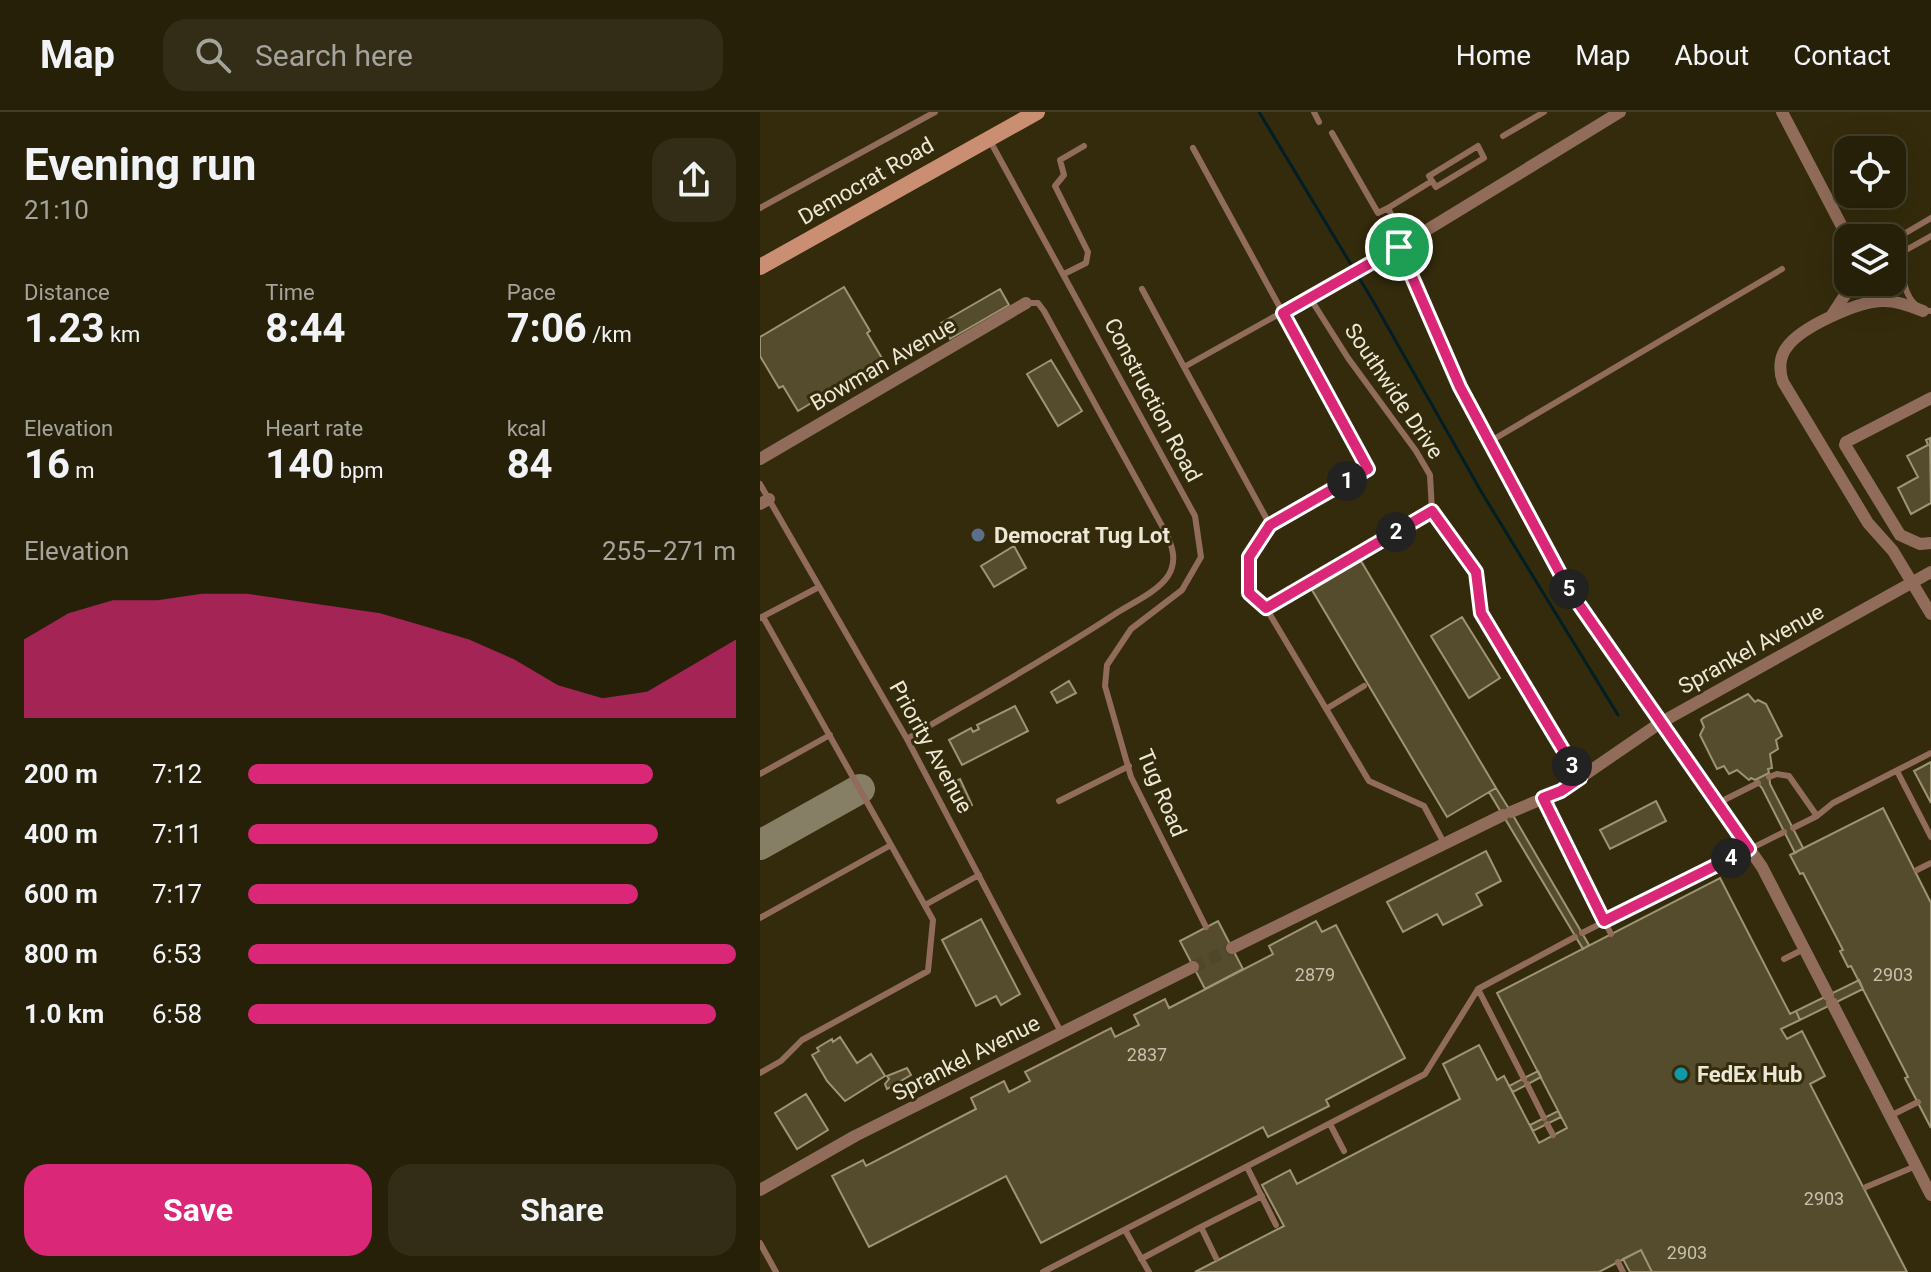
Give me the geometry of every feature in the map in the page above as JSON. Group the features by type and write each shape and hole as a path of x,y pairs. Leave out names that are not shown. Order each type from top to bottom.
{"main road":[{"name":"Democrat Road","path":"760,267 1037,112"}],"street":[{"path":"1620,112 1403,245 1460,387 1569,590 1762,867 1931,1195"},
{"path":"1782,112 1841,224"},
{"path":"1830,318 1844,296"},
{"path":"1927,311 1901,303 1880,301 1853,307 1796,338 1785,348 1779,372 1868,523 1893,551 1931,614"},
{"name":"Bowman Avenue","path":"760,459 1026,303"},
{"path":"1931,398 1845,445 1900,535 1920,544 1931,543"},
{"name":"Sprankel Avenue","path":"1232,948 1444,843 1561,791 1660,723 1931,572"},
{"name":"Sprankel Avenue","path":"760,1190 855,1136 1193,967"}],"lane":[{"path":"760,208 935,112"},
{"path":"1314,112 1319,122"},
{"path":"1503,136 1544,112"},
{"path":"1332,133 1378,213 1432,181"},
{"name":"Construction Road","path":"988,138 1195,516 1201,557 1182,590 1131,629 1107,665"},
{"path":"1064,274 1086,263 1088,252 1055,186 1064,175 1060,160 1084,146"},
{"path":"1478,146 1484,158 1436,187 1432,181 1429,176 1478,146"},
{"path":"1193,148 1368,469 1270,525 1249,557 1249,593 1266,608 1369,781 1424,806 1444,843"},
{"path":"1184,367 1403,245 1388,208"},
{"path":"1906,233 1931,218"},
{"path":"1927,311 1914,304 1901,268 1906,250 1931,236"},
{"path":"1489,442 1782,269"},
{"path":"1142,289 1270,525"},
{"name":"Southwide Drive","path":"1310,298 1430,475 1432,511"},
{"path":"907,739 1157,587 1168,575 1173,563 1174,549 1044,311 1038,303 1026,303"},
{"name":"Priority Avenue","path":"760,484 764,502 819,587 907,739 1061,1032"},
{"path":"1266,608 1432,511 1476,572 1481,613 1580,778"},
{"path":"760,1073 781,1061 802,1040 928,971 931,965 933,920 762,617 819,587"},
{"name":"Tug Road","path":"1107,665 1105,686 1137,791 1206,927"},
{"path":"1326,709 1364,686"},
{"path":"760,774 830,735"},
{"path":"1793,828 1817,816 1833,803 1931,753"},
{"path":"1059,801 1129,766"},
{"path":"1897,771 1931,837"},
{"path":"1769,777 1777,774 1789,776 1817,816"},
{"path":"1717,804 1758,783"},
{"path":"1543,798 1611,934"},
{"path":"1043,1272 1425,1074 1478,989 1604,921 1784,832"},
{"path":"760,918 891,845"},
{"path":"1917,870 1931,863"},
{"path":"925,905 979,875"},
{"path":"1784,959 1804,949"},
{"path":"1478,989 1553,1135"},
{"path":"1537,1103 1547,1098"},
{"path":"1890,1116 1918,1102"},
{"path":"1330,1124 1344,1151"},
{"path":"1866,1187 1916,1166"},
{"path":"1247,1167 1276,1225"},
{"path":"1141,1259 1262,1196"},
{"path":"1201,1227 1216,1258"},
{"path":"1125,1230 1149,1272"},
{"path":"760,1243 776,1272"},
{"path":"1618,1262 1623,1272"}],"building":[{"path":"844,287 883,360 798,411 783,386 779,388 760,356 760,337"},
{"path":"1000,289 1009,305 950,339 941,323"},
{"path":"1051,360 1082,411 1058,426 1027,374"},
{"path":"1930,438 1931,503 1911,514 1898,488 1918,477 1907,456 1928,445 1926,440"},
{"path":"1014,546 1026,568 994,587 981,566"},
{"path":"1361,561 1496,788 1447,817 1312,590"},
{"path":"1462,617 1500,678 1469,698 1431,636"},
{"path":"1069,681 1076,693 1057,703 1051,692"},
{"path":"1748,694 1755,702 1758,700 1766,704 1782,736 1776,740 1778,749 1770,754 1772,768 1768,769 1769,773 1755,780 1749,780 1737,770 1729,774 1724,766 1717,769 1700,735 1704,727 1703,718"},
{"path":"1015,706 1028,731 962,765 949,740 971,728 973,732 979,729 977,725"},
{"path":"1931,762 1931,803 1914,771"},
{"path":"1769,773 1770,784 1803,848 1795,853 1755,780"},
{"path":"960,779 972,805 962,810 949,784"},
{"path":"1496,788 1589,945 1583,949 1489,792"},
{"path":"1656,801 1666,821 1610,849 1600,830"},
{"path":"1883,808 1931,903 1931,1128 1851,966 1848,967 1840,951 1843,950 1803,873 1800,874 1790,855"},
{"path":"1486,851 1501,881 1476,894 1482,905 1443,925 1437,914 1403,932 1387,902"},
{"name":"FedEx Hub","path":"1720,878 1790,1014 1796,1011 1800,1020 1781,1029 1787,1039 1802,1031 1825,1076 1810,1084 1907,1272 1652,1272 1641,1250 1599,1272 1195,1272 1284,1226 1262,1185 1290,1170 1297,1184 1460,1099 1443,1064 1479,1045 1497,1080 1504,1076 1539,1143 1567,1128 1497,993"},
{"path":"981,919 1020,994 1001,1005 996,996 976,1006 942,940"},
{"path":"1218,921 1243,969 1205,989 1180,941"},
{"path":"1316,921 1322,932 1336,925 1405,1058 1326,1100 1329,1106 1268,1137 1263,1127 1041,1243 1006,1176 869,1247 832,1176 863,1160 866,1166 976,1109 971,1098 1004,1081 1009,1092 1030,1081 1025,1072 1111,1028 1115,1037 1139,1025 1134,1015 1165,999 1169,1008 1273,954 1269,946"},
{"path":"1859,980 1863,989 1800,1020 1796,1011"},
{"path":"840,1037 857,1063 871,1054 885,1076 845,1101 827,1081 812,1055 819,1051 817,1048"},
{"path":"907,1068 911,1075 887,1089 887,1076"},
{"path":"1538,1071 1541,1077 1513,1092 1509,1086"},
{"path":"806,1094 828,1130 797,1149 775,1113"},
{"path":"1558,1111 1561,1117 1533,1131 1530,1125"},
{"path":"1641,1250 1652,1272 1630,1272 1623,1259"}],"waterway":[{"path":"1259,112 1373,301 1482,493 1618,715"}],"taxiway":[{"path":"760,845 860,789"}],"tunnel":[{"path":"1193,967 1232,948"}],"place":[{"name":"Democrat Tug Lot","path":"978,535"},
{"name":"FedEx Hub","path":"1681,1074"}],"route":[{"path":"1399,247 1460,387 1569,590 1749,849 1604,921 1543,798 1561,791 1580,778 1481,613 1476,572 1432,511 1266,608 1249,593 1249,557 1270,525 1368,469 1283,313 1399,247"}]}
